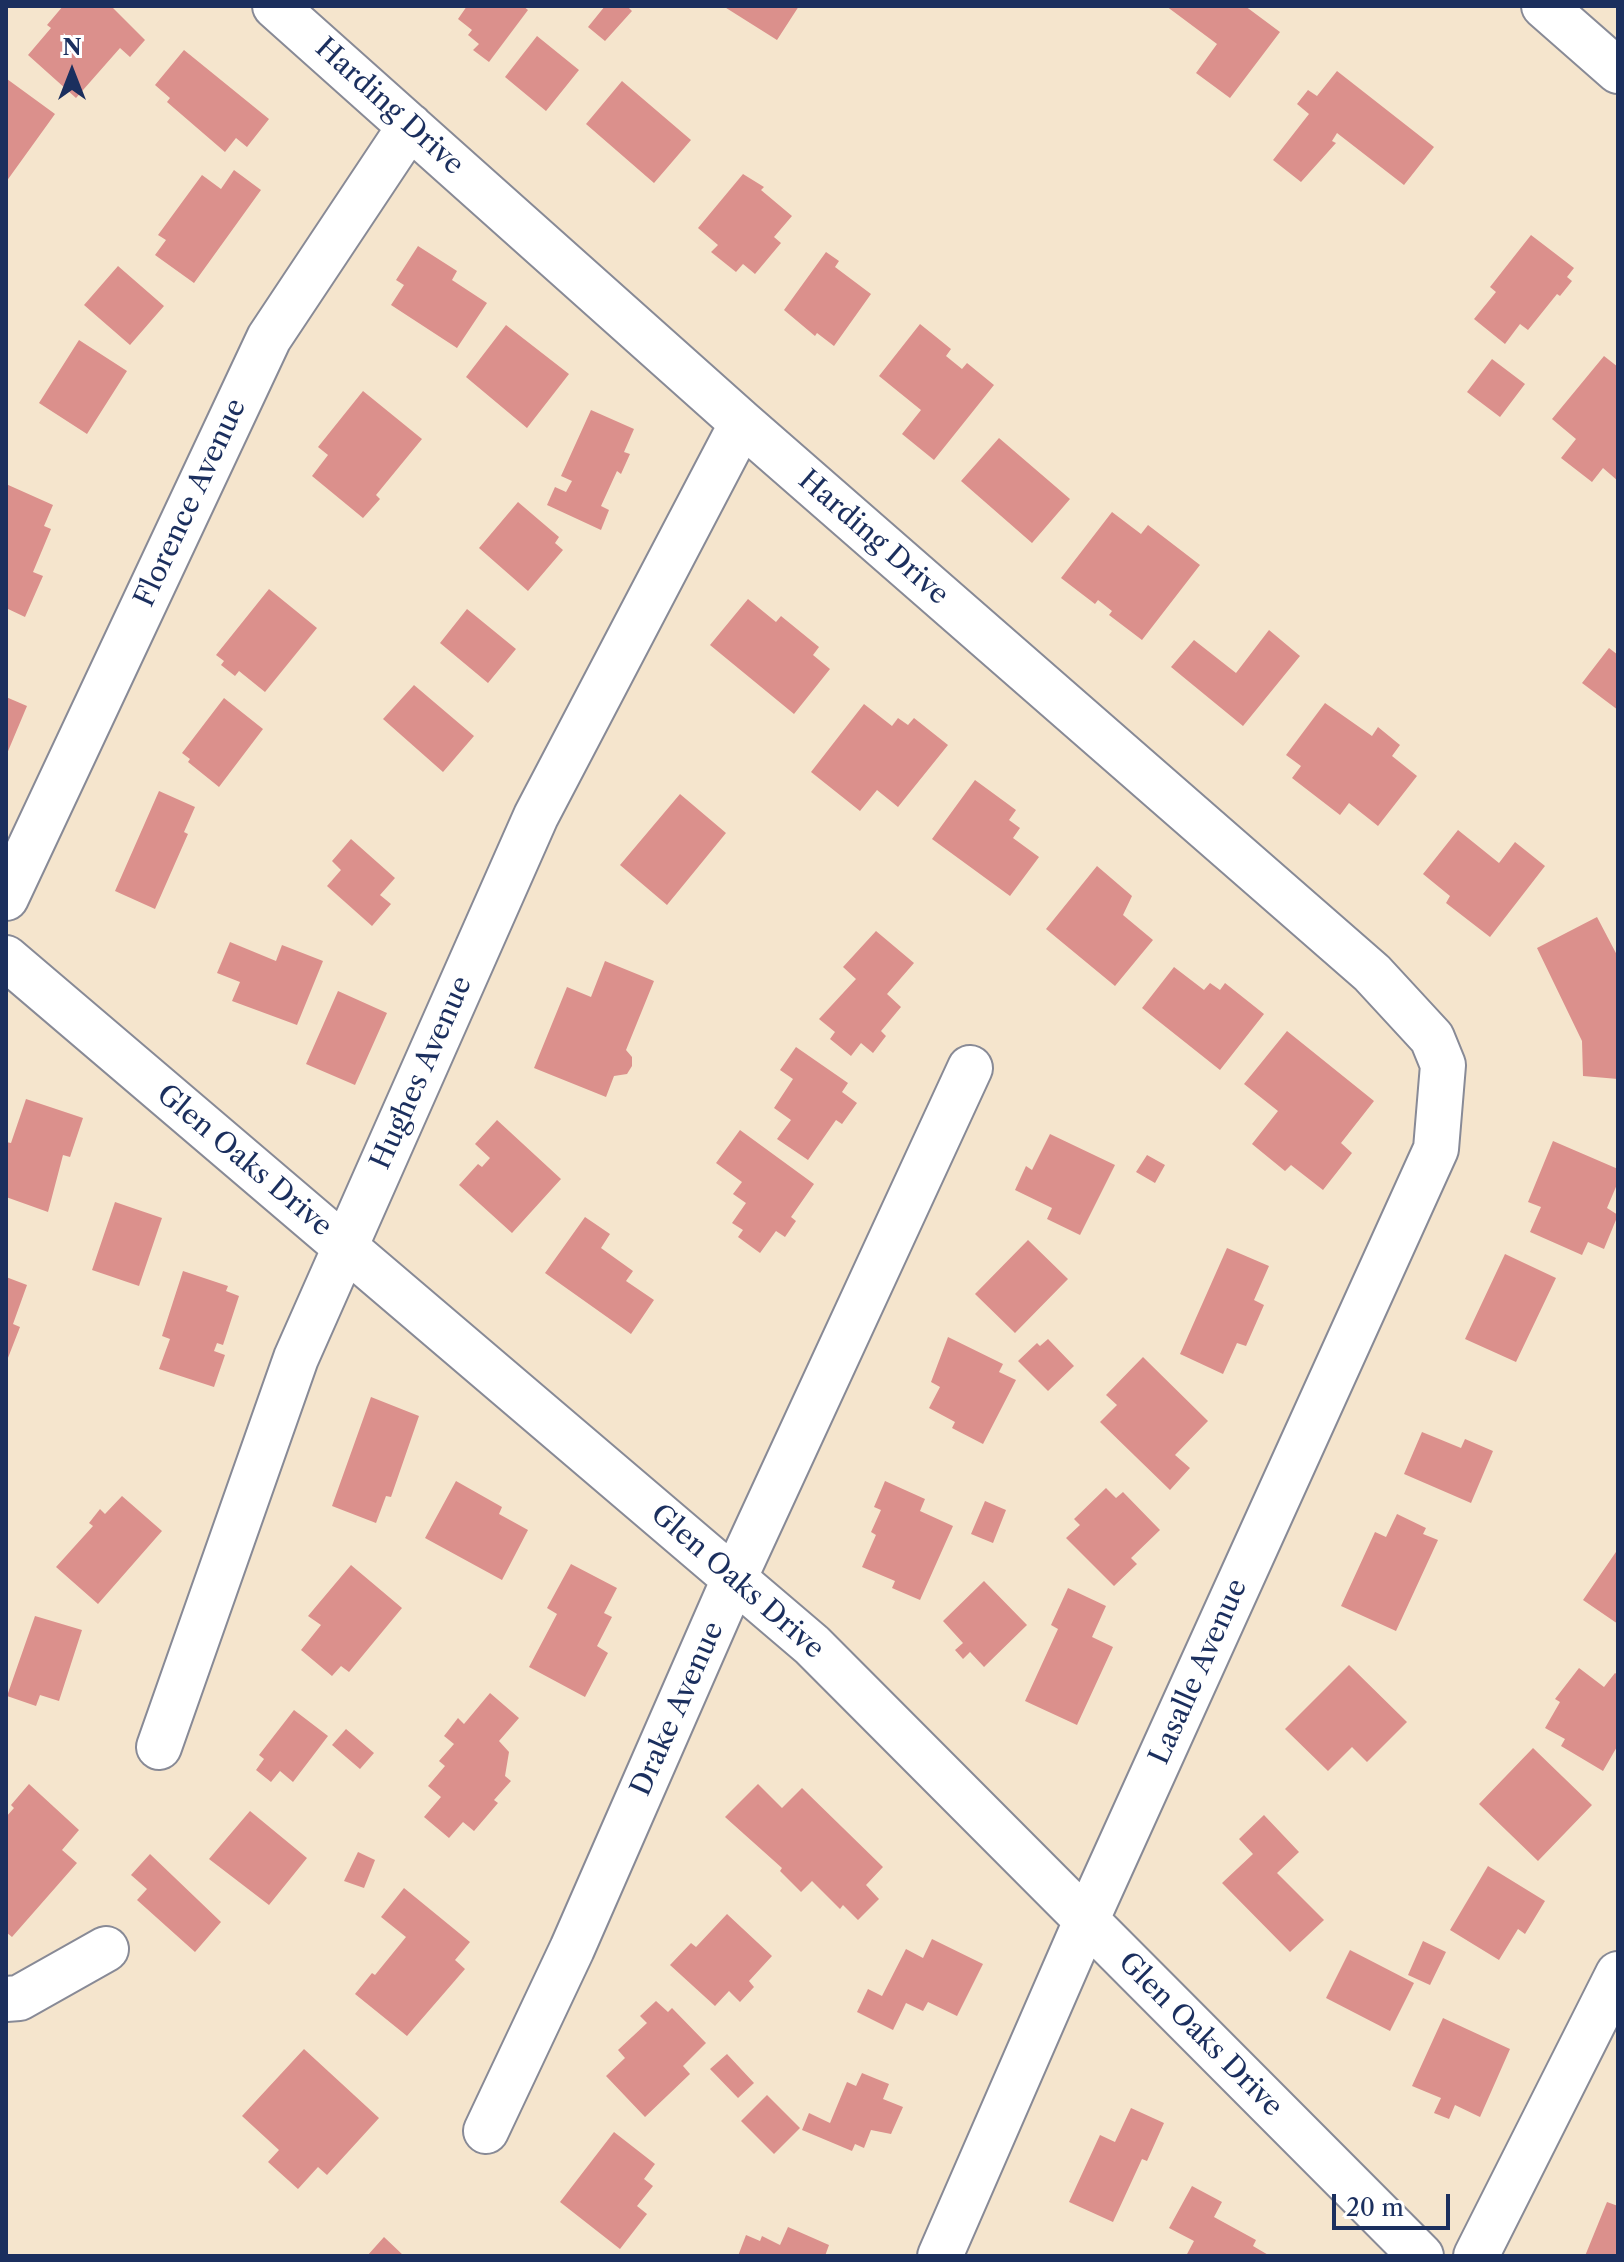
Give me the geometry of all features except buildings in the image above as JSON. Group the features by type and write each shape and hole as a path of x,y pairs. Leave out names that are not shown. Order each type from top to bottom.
{"street":[{"name":"Harding Drive","path":"275,6 742,423 1372,973 1432,1038 1443,1065 1444,1085"},
{"path":"1544,6 1618,71"},
{"name":"Florence Avenue","path":"6,898 269,338 410,126"},
{"name":"Hughes Avenue","path":"159,1747 296,1358 536,816 742,423"},
{"name":"Glen Oaks Drive","path":"6,958 812,1645 1421,2256"},
{"name":"Drake Avenue","path":"486,2131 572,1949 734,1579 970,1068"},
{"name":"Lasalle Avenue","path":"940,2256 1086,1921 1436,1149 1444,1085"},
{"path":"6,1999 19,1998 106,1949"},
{"path":"1476,2256 1618,1974"}]}
